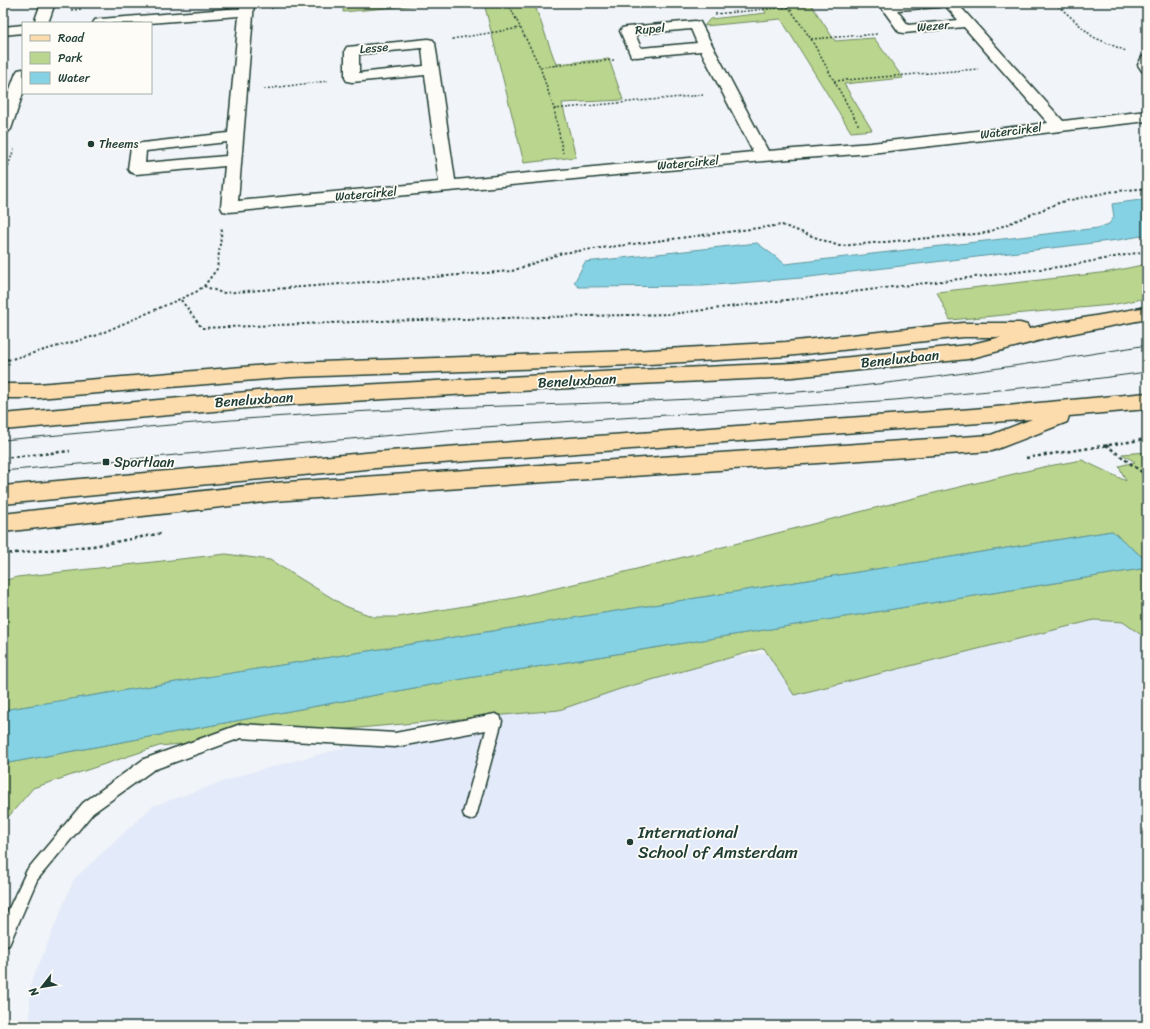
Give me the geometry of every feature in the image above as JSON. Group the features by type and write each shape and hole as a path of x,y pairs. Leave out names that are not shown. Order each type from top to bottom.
{"main road":[{"name":"Beneluxbaan","path":"3,422 268,398 793,370 968,352 1049,330 1147,313"},
{"path":"3,391 38,391 292,370 632,358 786,349 963,330 1049,330"},
{"path":"3,496 376,460 973,417 1147,401"},
{"path":"3,523 273,492 992,443 1083,408"}],"street":[{"name":"Wezer","path":"939,3 888,8 904,29 968,23"},
{"name":"Wezer","path":"950,3 1058,125"},
{"path":"109,22 247,7 229,207"},
{"path":"695,25 763,156"},
{"name":"Rupel","path":"695,25 627,31 636,53 706,46"},
{"path":"3,31 22,29"},
{"path":"428,43 448,186"},
{"name":"Lesse","path":"428,43 352,50 352,78 431,70"},
{"path":"1147,60 1145,65 1147,68"},
{"path":"3,129 22,76"},
{"name":"Watercirkel","path":"229,207 763,156 871,148 1058,125 1147,116"},
{"path":"233,160 136,169 139,147 235,137"}],"lane":[{"path":"3,939 32,874 88,808 149,764 241,731 395,740 495,721 470,813"}],"path":[{"path":"247,7 303,3"},
{"path":"508,3 540,67 554,109 567,175"},
{"path":"786,3 811,39 871,148"},
{"path":"1055,3 1093,36 1127,51"},
{"path":"695,25 705,15 789,7"},
{"path":"45,12 83,8"},
{"path":"428,43 520,28"},
{"path":"811,39 889,32 904,29"},
{"path":"540,67 619,59 636,53"},
{"path":"834,81 1006,66"},
{"path":"239,92 352,78"},
{"path":"554,109 730,92"},
{"path":"204,286 222,293 512,271 562,253 782,225 839,246 986,232 1061,202 1109,192 1147,188"},
{"path":"3,355 8,360 95,336 181,300 204,286 216,269 223,221 229,207"},
{"path":"181,300 202,328 380,321 671,314 1066,266 1147,251"},
{"path":"1147,439 1105,445 1147,476"},
{"path":"3,458 70,451"}],"shaded area":[{"name":"International School of Amsterdam","path":"1147,597 1147,1026 30,1026 30,986 74,879 153,806 245,774 632,672"}],"green space":[{"path":"344,3 439,3 343,12"},
{"path":"484,3 534,3 556,64 609,59 623,100 562,103 576,157 524,163"},
{"path":"761,3 810,3 835,41 874,38 903,78 844,84 872,130 851,132 781,19 704,26 710,19 766,13"},
{"path":"1147,264 1147,298 1111,305 950,320 937,292 1109,272"},
{"path":"1147,452 1147,561 1112,531 3,710 3,581 17,577 226,554 270,560 345,606 374,617 398,617 514,598 621,573 926,495 1043,467 1082,460 1126,481 1119,466 1135,462 1122,454"},
{"path":"1147,568 1147,639 1123,622 1094,620 794,695 764,648 620,689 559,710 159,746 33,788 3,823 3,764 468,678"}],"water":[{"path":"1147,199 1147,235 1118,240 801,278 702,286 579,287 574,283 585,262 757,243 785,264 1098,228 1109,224 1114,217 1112,204"},
{"path":"1112,531 1147,561 1147,568 468,678 3,764 3,710"}],"tram line":[{"path":"3,440 187,424 371,411 700,399 810,391 937,377 1147,345"},
{"path":"3,471 469,428 895,400 1041,386 1147,372"}],"place":[{"name":"Theems","path":"91,144"},
{"name":"Sportlaan","path":"106,462"},
{"name":"International School of Amsterdam","path":"630,842"}]}
